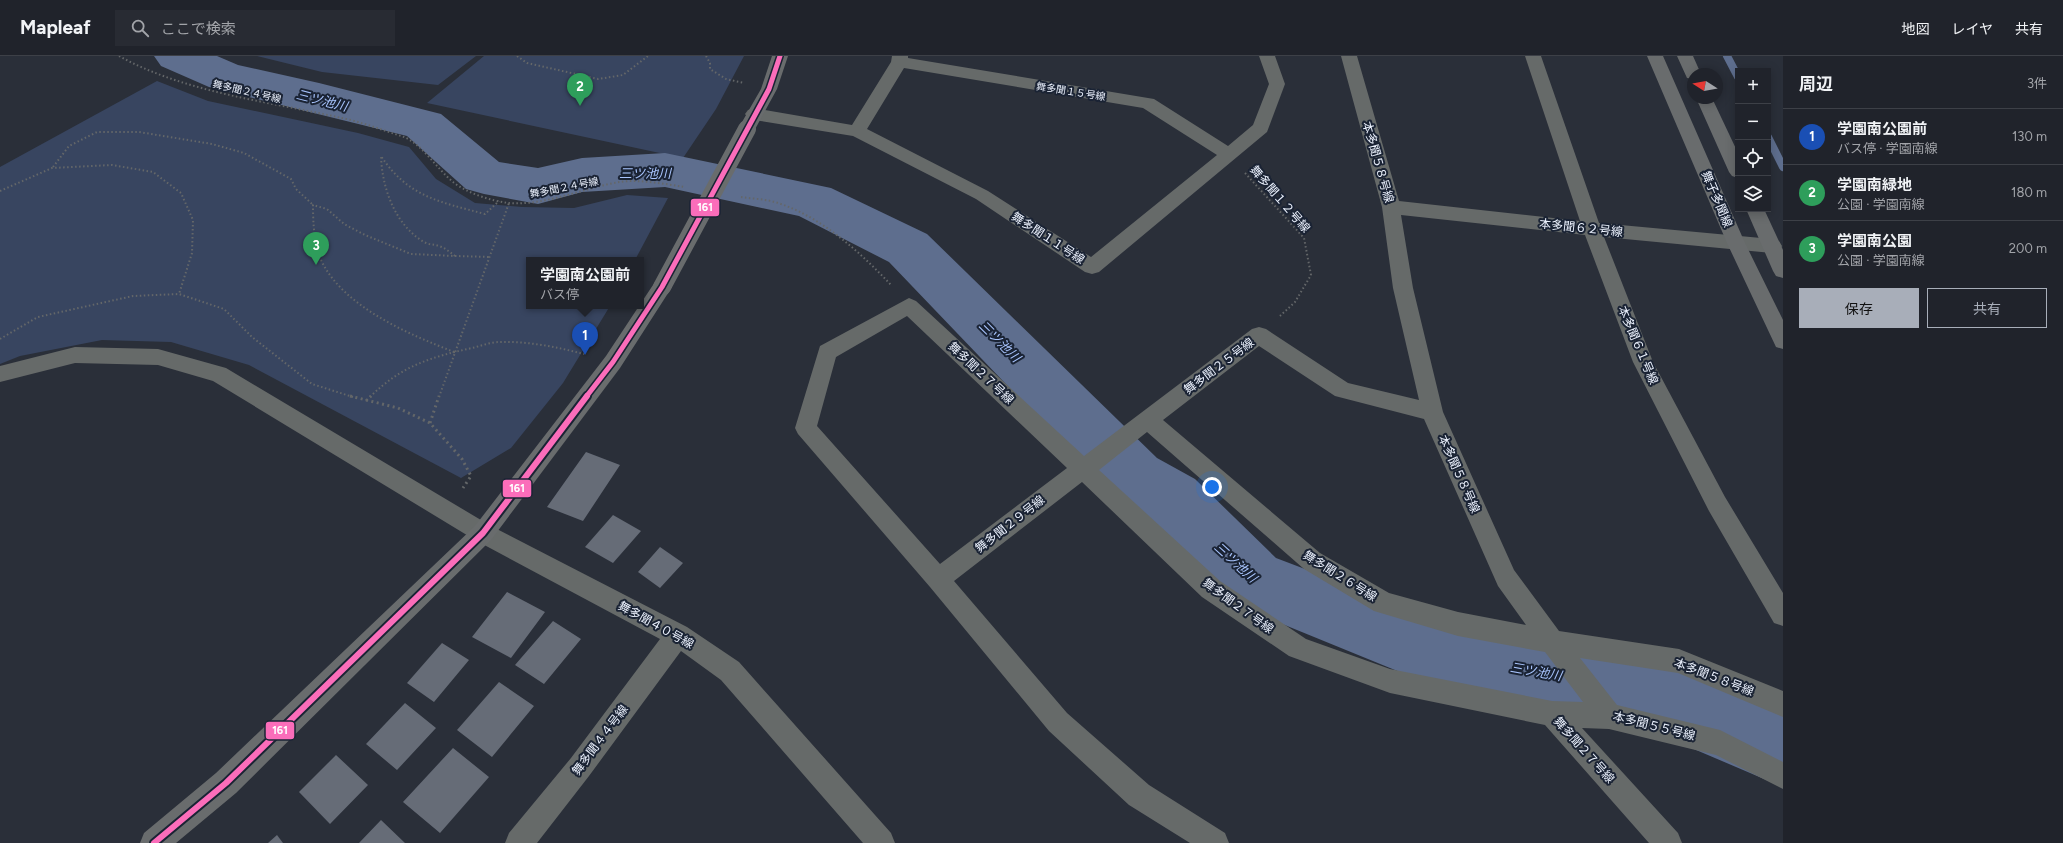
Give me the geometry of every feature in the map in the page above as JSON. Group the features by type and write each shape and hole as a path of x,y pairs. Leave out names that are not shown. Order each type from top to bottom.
{"street":[{"path":"154,843 226,783 483,533 613,362 662,287 769,89 780,56"},
{"name":"舞多聞１１号線","path":"751,122 857,132 982,195 1092,267 1261,128 1277,84 1267,56"},
{"name":"本多聞５８号線","path":"1349,56 1391,207 1403,288 1432,412 1506,578 1552,642 1678,661 1783,704"},
{"name":"本多聞６１号線","path":"1533,56 1592,229 1642,362 1717,504 1783,615"},
{"name":"舞子多聞線","path":"1655,56 1736,243 1783,341"},
{"path":"1685,56 1690,68"},
{"path":"857,132 900,59"},
{"name":"舞多聞１５号線","path":"900,59 1148,103 1228,155"},
{"path":"1707,104 1735,165"},
{"name":"本多聞６２号線","path":"1391,207 1592,229 1772,246"},
{"path":"1756,212 1783,271"},
{"path":"909,306 827,352 806,428 938,579 1058,722 1139,794 1215,843"},
{"name":"舞多聞２７号線","path":"909,306 1211,589 1298,648 1390,681 1552,714 1668,843"},
{"name":"舞多聞２５号線","path":"1082,468 1148,420 1259,335 1342,390 1432,412"},
{"name":"舞多聞４０号線","path":"0,374 75,355 158,356 219,374 483,533 678,636 730,671 881,843"},
{"name":"舞多聞２６号線","path":"1148,420 1312,561 1383,603 1458,624 1552,642"},
{"name":"舞多聞２９号線","path":"938,579 1082,468"},
{"name":"舞多聞４４号線","path":"519,843 580,767 678,636"},
{"name":"本多聞５５号線","path":"1552,642 1609,716 1720,743 1783,776"},
{"path":"1552,714 1609,716"}],"path":[{"name":"舞多聞２４号線","path":"119,56 128,62 180,81 255,101 339,117 406,138 433,160 453,182 477,195 499,201 509,203 546,200 620,182 654,182 689,188"},
{"path":"517,56 527,63 598,79 623,76 648,56"},
{"path":"706,56 710,63 710,68 726,79 769,89"},
{"path":"52,168 69,146 97,132 139,132 212,144 244,153 290,179 296,189 313,205 327,209 344,224 385,244 410,254 492,257"},
{"name":"舞多聞１２号線","path":"1228,155 1304,238 1311,275 1295,302 1259,335"},
{"path":"455,256 442,247 425,243 399,218 390,203 380,173 381,156 392,172 410,188 440,200 485,214 499,201"},
{"path":"0,191 52,168 112,165 153,172 181,193 193,220 192,253 179,294"},
{"path":"735,196 780,204 814,221 849,246 878,271 909,306"},
{"path":"430,423 454,352 492,257 509,203"},
{"path":"313,205 313,223 321,260 327,270 349,295 383,320 454,352"},
{"path":"365,401 386,382 414,365 454,352 499,342 562,348 613,362"}],"shaded area":[{"path":"257,56 476,56 438,85 322,72"},
{"path":"484,56 744,56 716,109 683,158 427,103"},
{"path":"157,81 208,101 358,133 409,147 436,179 475,203 522,207 574,208 627,195 668,198 637,257 526,257 526,309 608,309 563,383 511,448 461,478 249,365 171,342 102,340 20,356 0,364 0,167"}],"building":[{"path":"586,452 620,465 583,521 547,507"},
{"path":"613,515 641,531 613,563 585,547"},
{"path":"660,547 683,563 660,588 638,572"},
{"path":"507,592 545,612 511,658 472,637"},
{"path":"553,621 581,639 544,684 515,665"},
{"path":"442,643 469,660 434,702 407,683"},
{"path":"499,682 534,706 492,757 457,730"},
{"path":"405,703 436,728 397,770 366,744"},
{"path":"453,748 489,777 440,833 403,802"},
{"path":"336,755 368,785 330,824 299,792"},
{"path":"381,820 405,843 359,843"},
{"path":"277,835 283,843 268,843"}],"waterway":[{"name":"三ツ池川","path":"177,56 225,77 319,98 424,125 484,177 538,186 582,175 665,170 813,201 908,248 1135,477 1172,499 1252,580 1439,654 1630,687 1783,750"},
{"path":"1727,56 1735,71"},
{"path":"1770,140 1783,167"}],"transit line":[{"name":"161","path":"154,843 226,783 483,533 613,362 662,287 769,89 780,56"}],"place":[{"name":"学園南緑地","path":"580,106"},
{"name":"学園南公園","path":"316,265"},
{"name":"学園南公園前","path":"585,355"}]}
